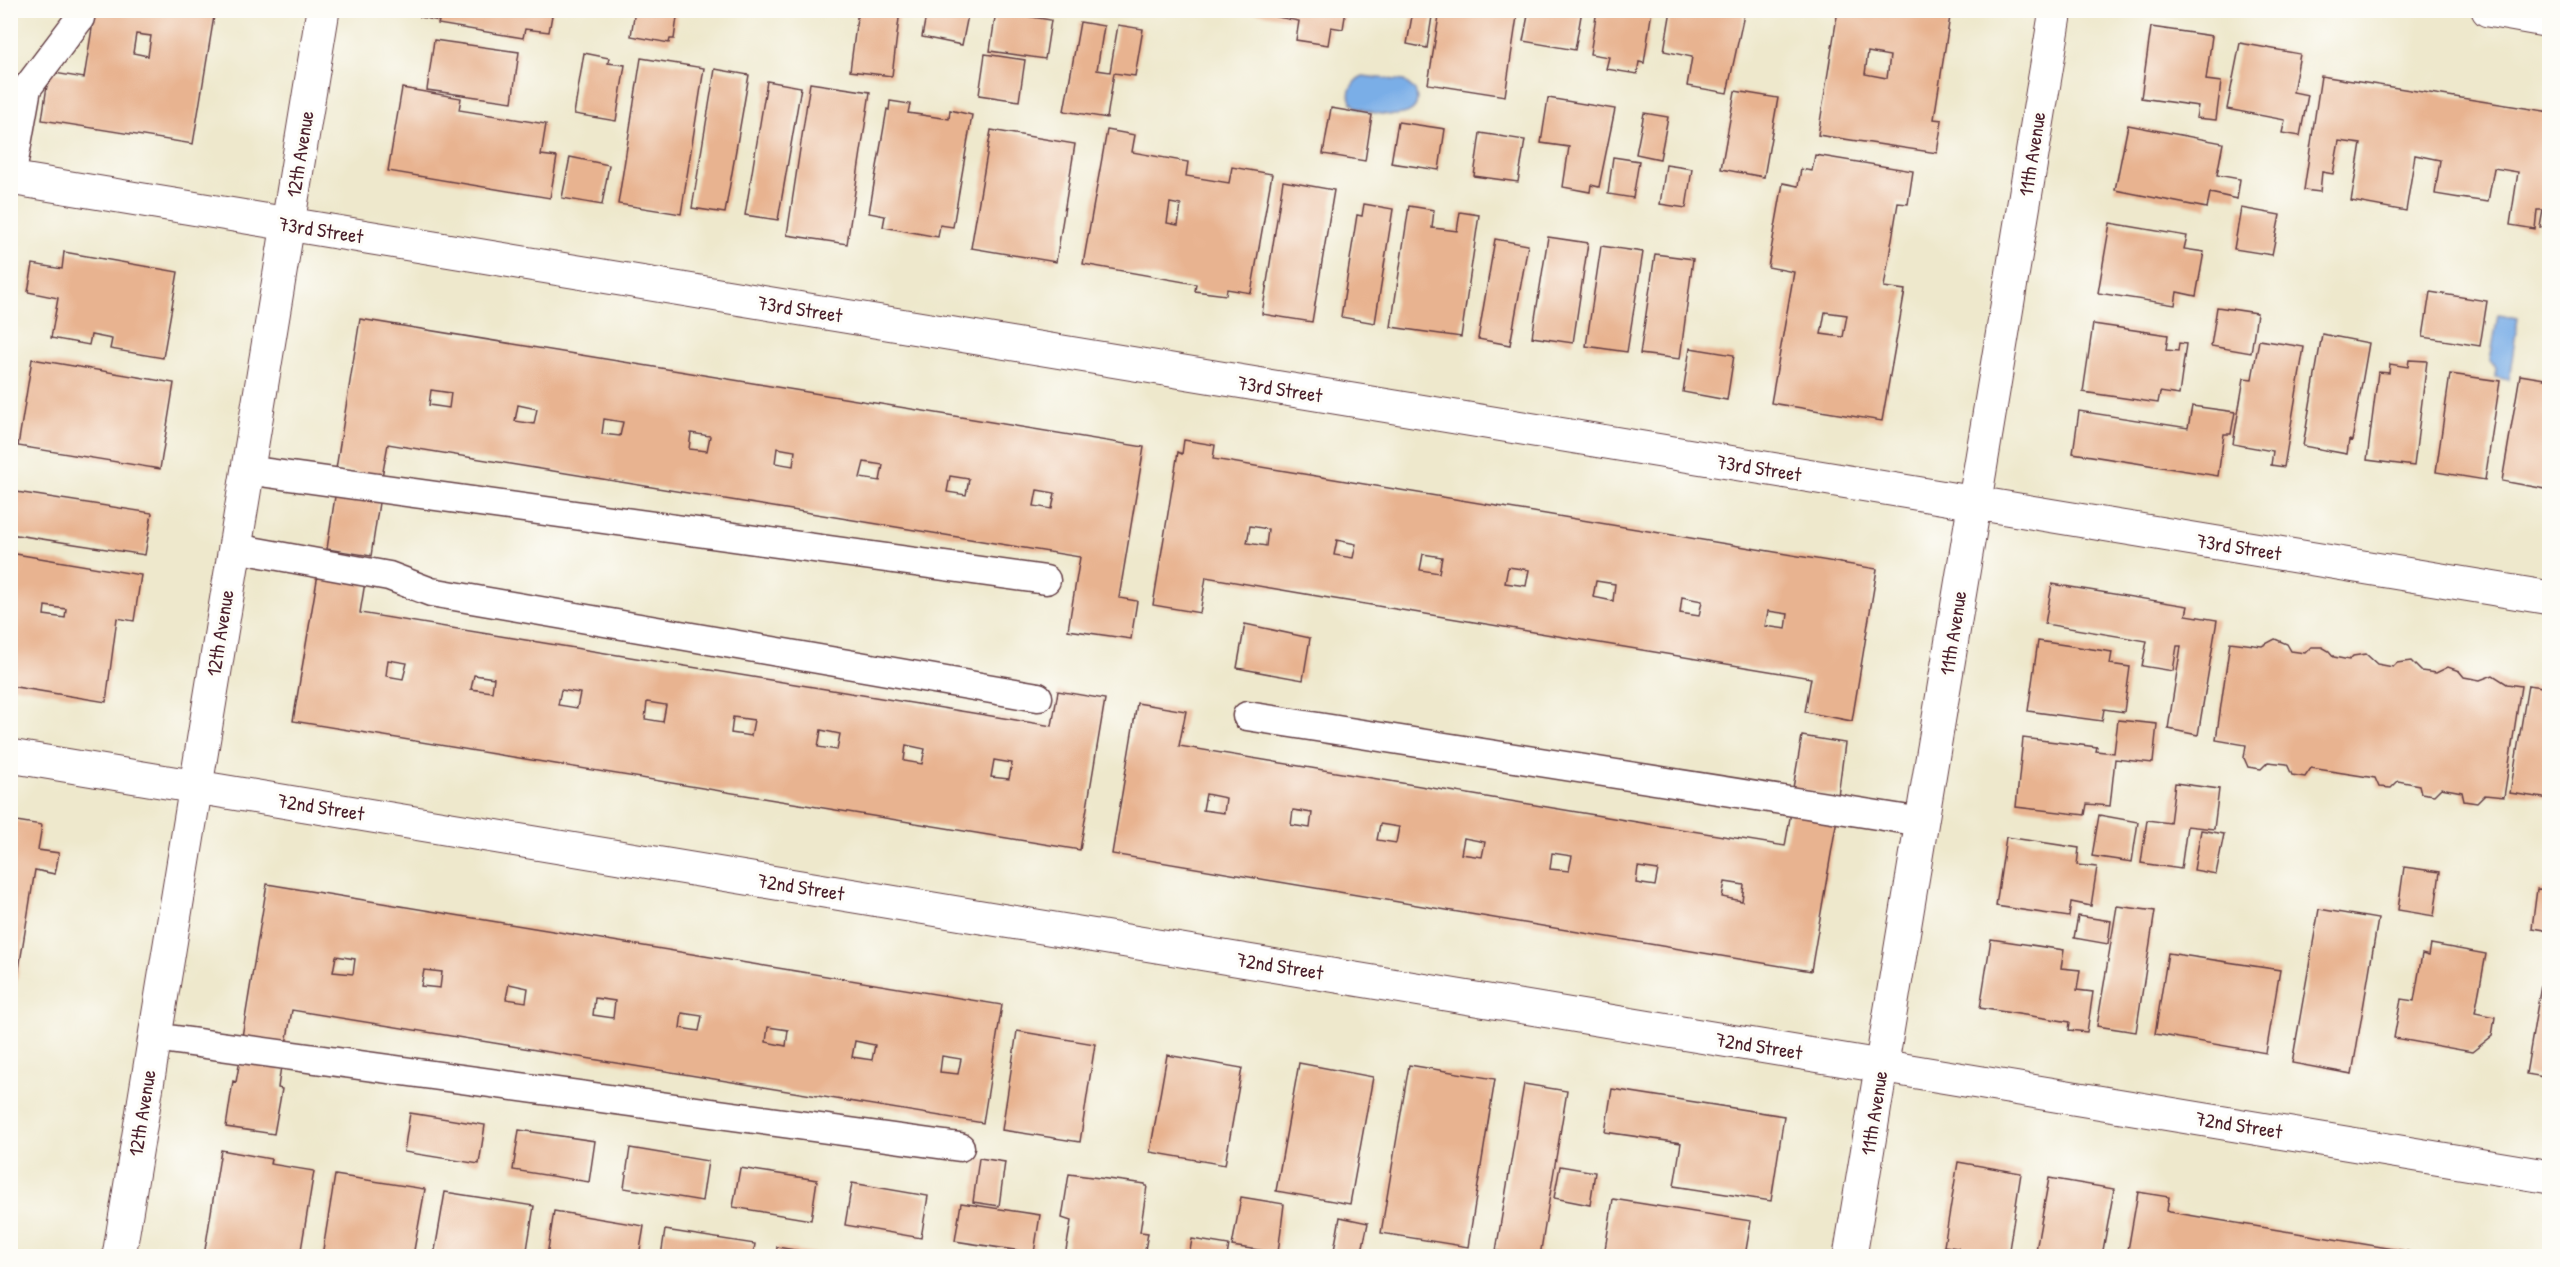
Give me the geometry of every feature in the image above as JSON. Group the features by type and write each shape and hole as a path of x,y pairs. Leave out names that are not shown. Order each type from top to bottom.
{"street":[{"name":"12th Avenue","path":"119,1257 323,10"},
{"name":"11th Avenue","path":"1850,1257 2056,10"},
{"path":"2488,10 2550,21"},
{"name":"73rd Street","path":"11,178 2550,598"},
{"name":"72nd Street","path":"10,756 2550,1177"}],"lane":[{"path":"11,178 27,88 80,18 81,10"},
{"path":"248,470 1046,580"},
{"path":"235,548 389,576 431,592 1038,697"},
{"path":"1247,716 1922,822"},
{"path":"154,1037 960,1147"}],"water":[{"path":"1363,76 1404,81 1415,90 1417,101 1414,108 1407,113 1388,115 1367,111 1354,105 1349,96 1350,91 1354,82"},
{"path":"2498,315 2518,318 2509,380 2495,377 2496,368 2490,360"}],"building":[{"path":"95,10 215,10 193,144 42,120 49,72 84,78","holes":["136,34 151,36 148,56 133,53"]},
{"path":"421,10 553,10 549,32 525,29 523,38 438,24 439,21 420,17"},
{"path":"635,10 678,10 674,39 670,39 669,43 631,36"},
{"path":"748,10 769,10 768,15"},
{"path":"858,10 900,10 892,76 850,71"},
{"path":"927,10 969,10 962,45 922,37"},
{"path":"1241,10 1346,10 1343,29 1331,27 1328,45 1296,40 1299,21"},
{"path":"1388,10 1433,10 1427,48 1407,44 1412,16"},
{"path":"1440,10 1518,10 1505,96 1428,84"},
{"path":"1529,10 1582,10 1575,50 1523,41"},
{"path":"1597,10 1652,10 1644,63 1639,62 1637,74 1606,69 1609,57 1590,54"},
{"path":"1671,10 1745,10 1727,93 1687,86 1692,57 1664,51"},
{"path":"1838,10 1951,10 1934,119 1942,120 1937,153 1818,135","holes":["1868,52 1890,56 1887,78 1865,74"]},
{"path":"996,11 1051,20 1045,59 990,51"},
{"path":"1080,22 1104,26 1097,70 1110,72 1118,25 1143,29 1135,76 1114,73 1107,118 1064,111"},
{"path":"2151,27 2212,36 2206,80 2221,82 2216,120 2196,118 2198,106 2141,98"},
{"path":"434,40 519,52 512,102 427,90"},
{"path":"2240,43 2300,54 2293,92 2308,95 2300,136 2282,133 2285,120 2227,109"},
{"path":"584,53 609,58 608,63 625,65 616,121 574,114"},
{"path":"985,54 1025,60 1019,101 979,95"},
{"path":"641,58 704,68 681,214 618,204"},
{"path":"715,69 749,75 725,213 692,208"},
{"path":"2321,76 2550,112 2550,228 2540,227 2543,210 2537,210 2535,229 2510,225 2518,172 2494,168 2488,202 2435,194 2440,160 2415,155 2406,211 2351,201 2361,144 2339,141 2333,174 2322,172 2320,192 2304,190"},
{"path":"767,81 801,87 778,220 745,215"},
{"path":"810,83 870,92 847,244 787,235"},
{"path":"402,88 461,98 459,110 546,124 541,155 557,157 550,198 388,171"},
{"path":"1735,91 1778,98 1764,177 1721,169"},
{"path":"1548,98 1615,109 1599,187 1591,185 1590,192 1563,187 1569,147 1541,143"},
{"path":"890,101 910,104 908,113 949,119 950,110 972,115 953,227 940,225 938,237 883,227 885,216 869,213"},
{"path":"1331,108 1372,115 1365,161 1323,154"},
{"path":"1644,113 1668,117 1660,159 1636,154"},
{"path":"1398,122 1445,129 1439,170 1391,163"},
{"path":"2128,125 2223,143 2217,175 2240,179 2237,199 2210,193 2207,208 2115,190"},
{"path":"991,130 1075,144 1056,262 971,248"},
{"path":"1107,130 1135,135 1132,152 1188,162 1186,176 1229,183 1232,167 1272,174 1251,293 1227,289 1226,295 1195,291 1196,284 1083,264","holes":["1170,203 1181,205 1178,225 1167,223"]},
{"path":"1480,133 1525,140 1518,182 1474,176"},
{"path":"1815,155 1913,171 1908,204 1898,203 1884,287 1905,290 1882,421 1771,403 1794,272 1768,267 1783,183 1798,186 1801,169 1812,171","holes":["1825,312 1847,315 1843,337 1821,334"]},
{"path":"570,157 609,165 602,205 562,198"},
{"path":"1613,157 1639,161 1633,198 1608,194"},
{"path":"1666,165 1692,169 1686,208 1660,204"},
{"path":"1283,181 1334,190 1312,322 1262,314"},
{"path":"1364,204 1393,209 1375,323 1341,317 1357,215 1362,216"},
{"path":"1409,206 1434,210 1432,228 1457,231 1460,212 1479,215 1461,337 1391,327"},
{"path":"2241,208 2280,215 2272,255 2234,249"},
{"path":"2110,223 2187,236 2184,249 2204,252 2196,296 2177,292 2175,305 2098,293"},
{"path":"1548,237 1588,243 1573,343 1532,337"},
{"path":"1495,239 1528,245 1510,345 1478,339"},
{"path":"10,240 18,241 12,286 10,286"},
{"path":"1601,246 1643,252 1627,352 1586,346"},
{"path":"64,252 178,272 163,358 110,349 112,339 91,335 89,345 51,338 58,298 28,292 33,264 62,269"},
{"path":"1655,254 1693,259 1680,359 1640,354"},
{"path":"2430,292 2487,301 2480,346 2423,337"},
{"path":"2217,307 2257,313 2251,353 2211,346"},
{"path":"360,319 1144,447 1119,598 1137,601 1131,639 1068,630 1080,557 388,444 382,477 336,469","holes":["431,390 451,393 449,408 429,405","518,405 537,409 534,424 515,421","604,419 623,422 620,436 602,434","691,433 710,436 707,451 689,449","777,448 795,451 793,466 775,463","864,462 883,465 880,481 860,478","950,476 969,479 966,495 947,492","1037,490 1055,493 1052,509 1034,506"]},
{"path":"2093,324 2168,335 2166,350 2178,351 2179,343 2186,344 2179,395 2160,392 2158,403 2083,392"},
{"path":"2322,334 2369,343 2352,441 2349,440 2347,454 2303,446"},
{"path":"2259,340 2304,347 2284,467 2271,465 2273,451 2233,444 2244,378 2252,379"},
{"path":"1690,348 1734,355 1727,400 1683,392"},
{"path":"32,359 174,383 160,469 18,446"},
{"path":"2409,360 2427,361 2414,466 2367,460 2378,372 2389,373 2390,364 2408,367"},
{"path":"2450,374 2500,381 2485,480 2436,472"},
{"path":"2520,375 2550,380 2550,475 2548,475 2546,489 2502,481"},
{"path":"2192,406 2235,412 2231,434 2224,434 2218,476 2073,453 2079,411 2188,428"},
{"path":"1184,440 1215,445 1213,459 1877,569 1852,721 1805,712 1811,678 1206,577 1200,613 1153,605 1178,452 1182,454","holes":["1250,526 1268,529 1266,546 1247,543","1337,540 1356,544 1353,558 1334,555","1423,554 1442,557 1439,573 1420,570","1508,567 1529,570 1526,586 1505,583","1596,581 1615,584 1613,601 1593,597","1682,597 1702,601 1699,616 1680,613","1768,611 1788,614 1786,629 1765,626"]},
{"path":"336,490 380,496 371,556 327,549"},
{"path":"10,491 152,513 145,555 10,534"},
{"path":"10,553 141,575 134,621 117,618 106,702 10,686","holes":["45,606 66,609 65,618 44,615"]},
{"path":"319,568 366,576 360,613 1052,726 1058,691 1105,699 1080,850 293,721","holes":["388,660 407,663 403,679 386,676","474,675 494,678 492,692 471,689","561,690 580,693 577,708 558,705","647,702 666,705 663,722 645,719","733,717 754,720 751,736 731,733","821,730 840,734 837,750 818,747","906,745 925,749 922,764 904,761","994,760 1012,763 1009,779 991,777"]},
{"path":"2052,584 2188,606 2186,615 2217,620 2198,735 2168,729 2181,646 2177,646 2173,671 2142,666 2147,641 2045,624"},
{"path":"1245,624 1310,638 1303,680 1237,668"},
{"path":"2275,639 2287,644 2291,651 2305,653 2311,647 2322,647 2334,657 2349,660 2353,656 2366,654 2377,664 2393,667 2397,663 2411,661 2421,671 2436,673 2448,667 2459,671 2464,677 2480,680 2493,675 2507,684 2521,686 2504,797 2485,795 2477,803 2464,801 2462,792 2441,788 2434,795 2421,793 2419,785 2398,781 2391,788 2379,787 2375,778 2311,768 2305,777 2292,775 2287,764 2268,762 2261,769 2248,767 2244,758 2246,745 2216,740 2230,642 2262,646"},
{"path":"2038,641 2112,652 2110,664 2130,667 2124,712 2104,709 2102,721 2028,711"},
{"path":"2528,685 2550,688 2550,799 2510,793"},
{"path":"1137,703 1186,711 1179,746 1655,825 1785,846 1791,812 1837,819 1811,971 1112,854","holes":["1206,794 1226,798 1224,813 1203,810","1293,810 1312,813 1310,828 1291,825","1380,824 1399,827 1396,843 1377,840","1464,838 1485,842 1482,857 1461,854","1552,853 1572,856 1569,871 1550,869","1638,867 1658,870 1655,886 1636,883","1725,882 1744,885 1742,901 1722,897"]},
{"path":"2118,720 2157,724 2153,763 2115,759 2110,806 2087,804 2085,815 2016,807 2023,738 2097,747 2096,751 2114,753"},
{"path":"1802,736 1845,743 1838,796 1793,788"},
{"path":"2175,783 2219,789 2214,829 2187,826 2181,869 2141,863 2147,820 2170,823"},
{"path":"2099,815 2138,822 2132,862 2092,856"},
{"path":"10,820 42,825 38,850 59,853 55,874 35,870 12,1012"},
{"path":"2201,830 2224,834 2216,874 2194,870"},
{"path":"2006,837 2079,848 2077,865 2097,867 2091,906 2071,902 2069,917 1996,906"},
{"path":"2404,867 2440,872 2434,916 2398,910"},
{"path":"267,884 1002,1005 983,1123 292,1010 286,1044 242,1037","holes":["336,956 355,959 353,974 333,972","424,970 442,972 440,988 421,986","509,984 528,988 526,1002 506,999","595,998 615,1001 613,1018 593,1015","682,1013 702,1016 699,1031 680,1028","768,1027 788,1030 786,1046 766,1042","855,1041 875,1045 872,1060 852,1057","942,1056 961,1059 958,1074 940,1072"]},
{"path":"2537,889 2550,890 2550,931 2532,928"},
{"path":"2117,906 2155,911 2136,1032 2097,1026"},
{"path":"2319,909 2378,919 2352,1074 2292,1063"},
{"path":"2078,916 2111,921 2108,944 2074,938"},
{"path":"1991,939 2064,950 2061,968 2080,970 2077,990 2093,992 2087,1032 2069,1030 2070,1022 1980,1008"},
{"path":"2431,944 2486,954 2475,1013 2495,1017 2492,1036 2472,1052 2394,1038 2401,999 2414,1001 2422,954 2429,956"},
{"path":"2547,950 2550,951 2550,1078 2526,1074"},
{"path":"2168,953 2280,970 2266,1053 2155,1034"},
{"path":"1017,1031 1095,1044 1080,1142 1002,1130"},
{"path":"1167,1055 1242,1068 1225,1165 1150,1152"},
{"path":"240,1060 281,1066 278,1088 282,1089 274,1134 226,1127 233,1081 236,1082"},
{"path":"1299,1063 1373,1077 1350,1204 1276,1191"},
{"path":"1409,1065 1495,1079 1468,1247 1381,1233"},
{"path":"1524,1084 1567,1091 1540,1256 1496,1251"},
{"path":"1612,1089 1784,1116 1771,1201 1674,1186 1681,1143 1605,1132"},
{"path":"410,1113 485,1125 479,1164 404,1152"},
{"path":"519,1130 595,1141 589,1182 513,1170"},
{"path":"630,1148 708,1161 702,1201 624,1188"},
{"path":"221,1150 271,1159 270,1164 314,1171 300,1256 204,1256"},
{"path":"979,1158 1005,1162 999,1206 973,1202"},
{"path":"1958,1162 2021,1173 2008,1256 1956,1256 1958,1248 1944,1246"},
{"path":"1560,1166 1595,1172 1590,1205 1554,1198"},
{"path":"740,1168 817,1180 811,1220 733,1207"},
{"path":"1069,1174 1147,1186 1140,1232 1148,1233 1144,1256 1065,1256 1071,1221 1062,1218"},
{"path":"335,1175 425,1189 413,1256 322,1256"},
{"path":"2049,1178 2114,1189 2102,1256 2035,1256"},
{"path":"852,1183 928,1196 921,1238 845,1225"},
{"path":"445,1192 534,1206 526,1256 434,1256"},
{"path":"2138,1192 2169,1197 2167,1211 2170,1212 2436,1256 2127,1256"},
{"path":"1241,1197 1284,1204 1278,1253 1232,1246"},
{"path":"1613,1199 1751,1221 1745,1256 1604,1256"},
{"path":"961,1203 1040,1215 1034,1253 955,1241"},
{"path":"554,1211 644,1226 639,1256 547,1256"},
{"path":"1340,1217 1368,1223 1361,1256 1333,1256"},
{"path":"665,1230 755,1244 753,1256 661,1256"},
{"path":"1192,1239 1229,1245 1227,1256 1189,1256"},
{"path":"777,1247 823,1255 823,1256 776,1256"},
{"path":"1542,1253 1555,1255 1555,1256 1541,1256"}]}
